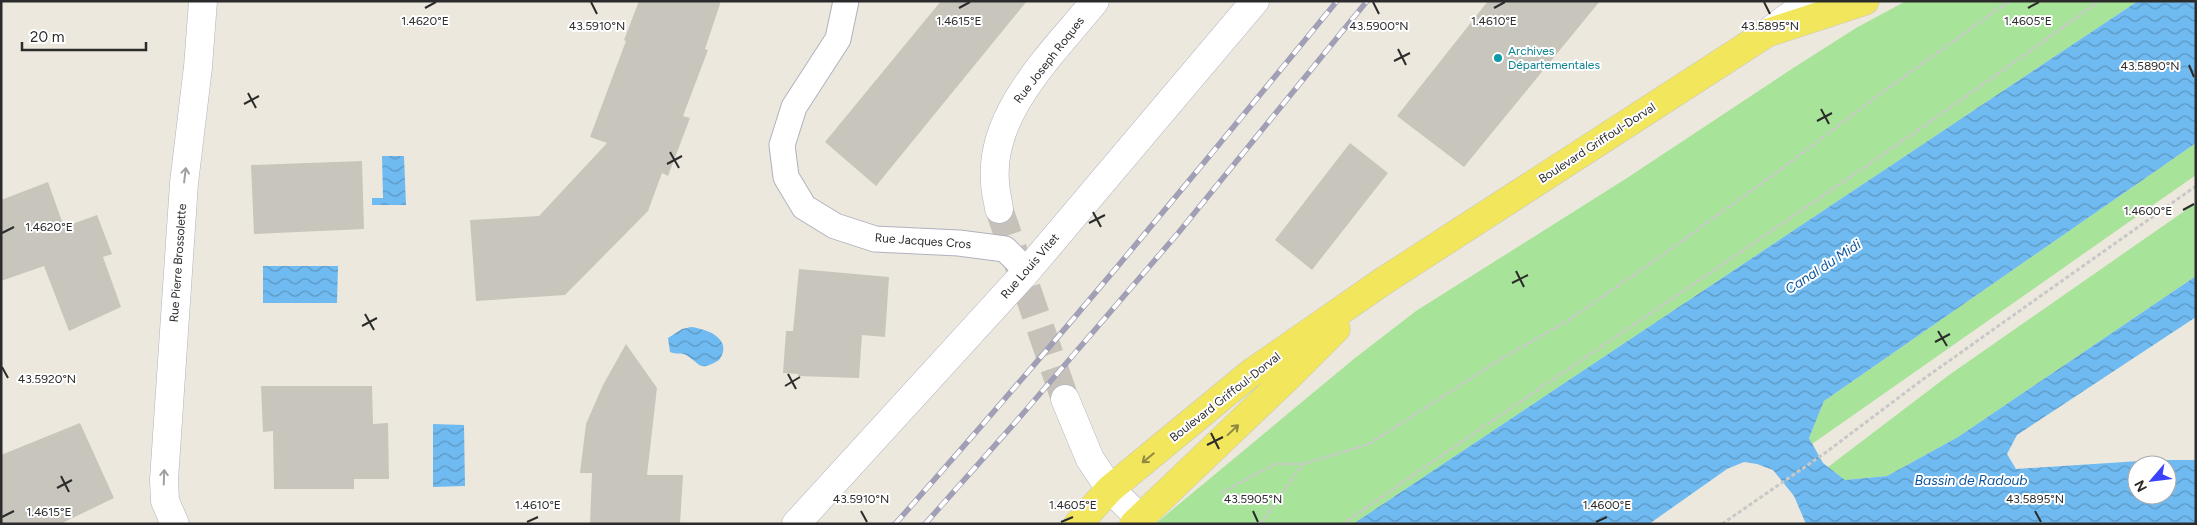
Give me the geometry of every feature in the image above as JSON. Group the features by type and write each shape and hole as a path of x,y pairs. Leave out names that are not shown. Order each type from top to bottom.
{"main road":[{"path":"1767,33 1864,1"},
{"name":"Boulevard Griffoul-Dorval","path":"1078,524 1110,489 1251,373 1382,282 1767,33"},
{"name":"Boulevard Griffoul-Dorval","path":"1137,521 1289,376 1382,282"}],"street":[{"name":"Rue Pierre Brossolette","path":"175,524 165,501 164,480 184,182 198,67 203,1"},
{"name":"Rue Joseph Roques","path":"999,209 994,181 997,156 1001,133 1012,108 1026,86 1096,1"},
{"name":"Rue Louis Vitet","path":"796,524 1027,271 1255,1"},
{"name":"Boulevard Griffoul-Dorval","path":"1767,33 1810,1"},
{"path":"1065,399 1090,459 1110,489 1137,521"}],"lane":[{"name":"Rue Jacques Cros","path":"846,1 838,38 794,107 782,145 786,178 804,207 835,226 875,239 959,242 1005,248 1027,271"}],"path":[{"path":"1216,496 1275,464 1303,464 1369,444 1501,359 1567,321 1676,246 1884,91 2009,1"},
{"path":"1343,524 1494,418 1874,161 2099,1"},
{"path":"1722,524 1825,453 1922,380 2196,186"},
{"path":"1260,524 1303,464"}],"green space":[{"path":"1906,1 2138,1 1353,524 1155,524 1355,358 1416,311 1627,178 1856,28"},
{"path":"2196,143 2196,175 1812,444 1809,438 1824,401"},
{"path":"2196,203 2196,276 1958,437 1887,476 1845,480 1828,467 1949,375"}],"water":[{"path":"2138,1 2196,1 2196,143 1824,401 1809,438 1823,463 1845,480 1887,476 1958,437 2196,276 2196,317 2017,435 2007,454 2016,469 2127,462 2127,505 2177,505 2177,460 2196,460 2196,524 1806,524 1794,496 1773,470 1757,464 1744,462 1727,469 1649,524 1353,524"},
{"path":"382,156 404,156 406,205 372,205 372,198 383,198"},
{"path":"263,266 338,266 337,303 263,303"},
{"path":"691,327 717,336 723,346 723,353 719,360 708,366 701,366 684,354 670,352 668,338 682,329"},
{"path":"433,424 464,425 465,486 433,487"}],"building":[{"path":"639,1 721,1 705,49 708,50 683,116 690,118 668,176 662,173 648,211 565,295 476,301 470,220 539,216 607,143 590,137"},
{"path":"941,1 1027,1 876,186 825,142"},
{"name":"Archives Départementales","path":"1488,1 1600,1 1464,167 1397,116"},
{"path":"1350,143 1388,173 1312,270 1275,240"},
{"path":"362,161 364,229 254,234 251,165"},
{"path":"48,182 64,227 97,215 112,254 103,257 121,307 69,331 44,266 1,281 1,200"},
{"path":"799,269 889,277 885,337 862,335 859,378 798,376 798,374 783,373 786,331 793,331"},
{"path":"626,344 657,388 647,475 683,475 680,524 590,524 592,473 580,473 586,424 603,385"},
{"path":"261,386 372,386 373,424 388,423 389,479 354,479 354,489 274,489 273,431 263,432"},
{"path":"80,423 114,498 60,524 1,524 1,455"}],"tunnel":[{"path":"999,209 1065,399"}],"railway":[{"path":"895,524 952,460 1174,199 1337,1"},
{"path":"925,524 1179,232 1367,1"}],"place":[{"name":"Archives Départementales","path":"1498,58"}],"water label":[{"name":"Canal du Midi","path":"1823,267"},
{"name":"Bassin de Radoub","path":"1971,480"}]}
